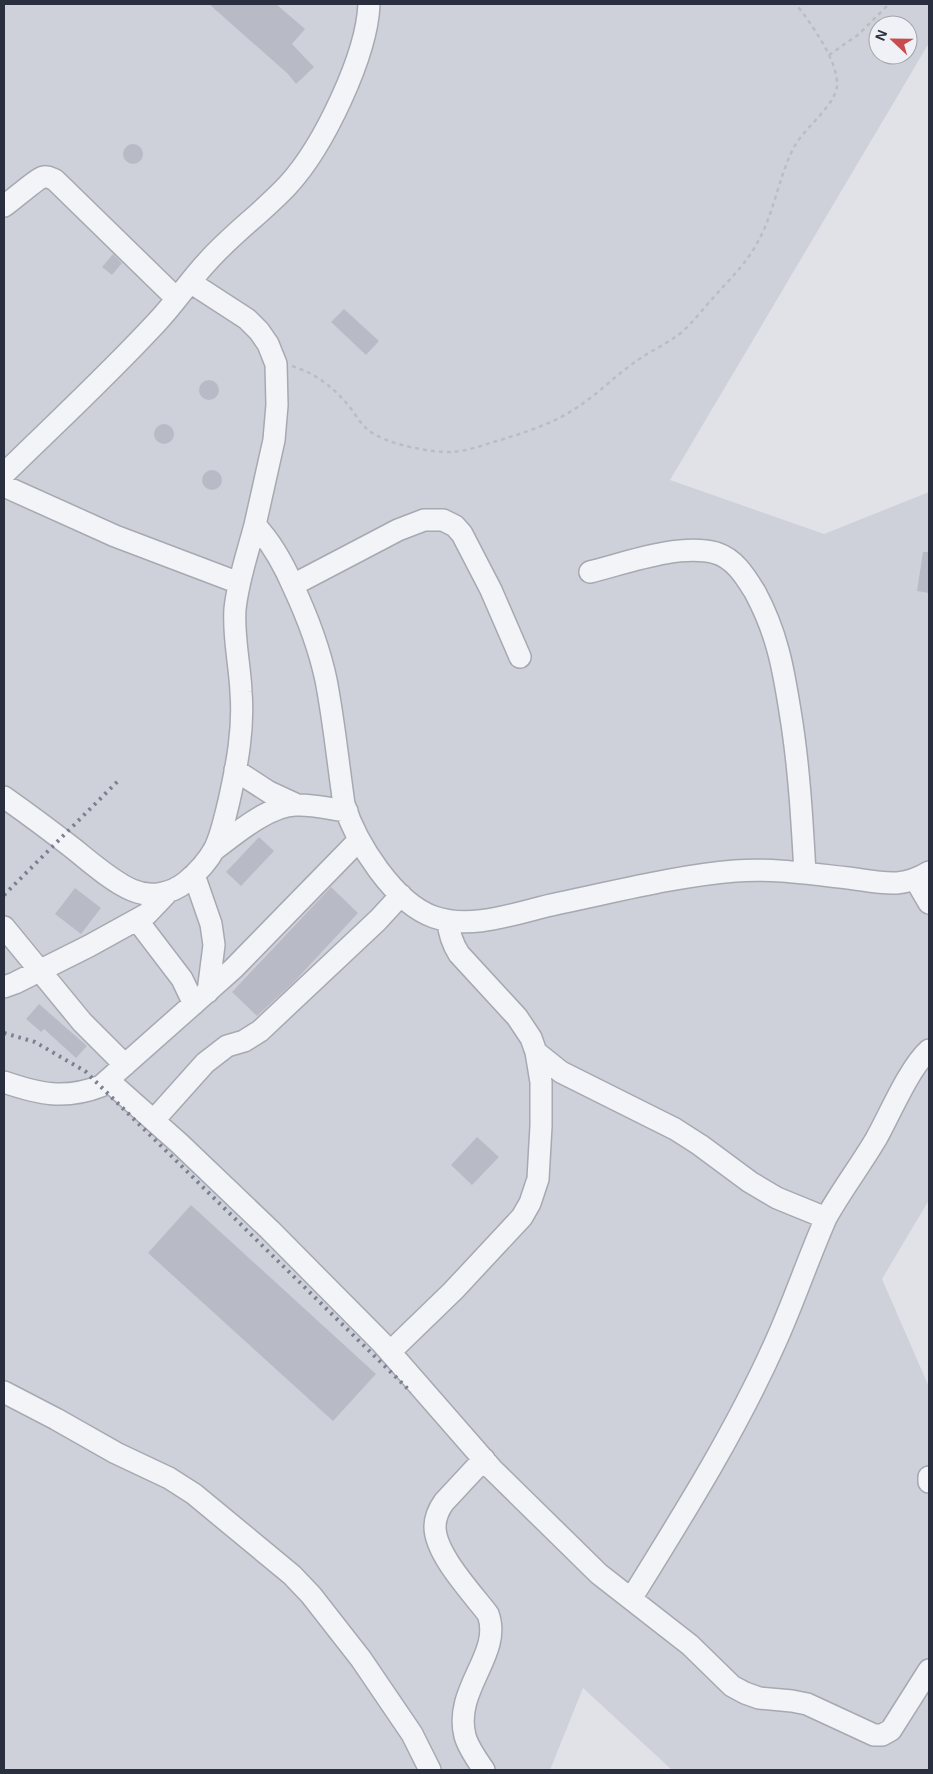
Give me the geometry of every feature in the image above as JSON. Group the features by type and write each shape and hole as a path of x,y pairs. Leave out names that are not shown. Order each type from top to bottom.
{"lane":[{"path":"4,474 159,321 183,290 232,235 286,187 298,173 332,116 362,46 369,4"},
{"path":"4,206 37,180 44,177 55,180 183,290 247,319 268,344 276,364 277,405 274,440 255,525 239,583 235,610 235,634 242,693 242,726 235,770 221,833 214,850"},
{"path":"4,486 115,536 239,583"},
{"path":"293,585 398,530 424,520 443,520 455,526 462,534 491,590 520,657"},
{"path":"255,525 277,552 316,640 326,680 346,811 359,840 370,858 401,895 423,912 448,921 464,922 497,917 694,876 745,870 805,873 889,883 922,876 929,903"},
{"path":"590,572 659,554 684,551 708,551 718,554 730,560 740,569 761,604 775,638 782,662 797,755 805,873"},
{"path":"235,770 269,792 295,804 346,811"},
{"path":"4,797 98,868 132,890 145,894 168,892 180,887 194,875 214,850 256,820 281,808 295,804"},
{"path":"4,1082 34,1092 54,1095 90,1091 109,1081 233,969 359,840"},
{"path":"194,875 211,924 214,945 201,998"},
{"path":"4,987 89,946 137,920 147,914 168,892"},
{"path":"154,1120 205,1063 227,1046 244,1041 260,1031 378,920 401,895"},
{"path":"137,920 182,978 201,998"},
{"path":"390,1352 453,1291 522,1217 530,1204 538,1179 541,1082 536,1052 517,1017 459,954 451,938 448,921"},
{"path":"4,927 82,1022 125,1065"},
{"path":"631,1599 706,1475 746,1402 776,1341 826,1218 836,1200 857,1171 918,1062 929,1050"},
{"path":"536,1052 561,1072 675,1129 776,1198 826,1218"},
{"path":"109,1081 154,1120 270,1230 390,1352 484,1459 599,1574 690,1644 732,1686 745,1694 759,1698 807,1704 874,1735 882,1735 891,1730 929,1670"},
{"path":"4,1392 56,1418 116,1453 169,1478 194,1494 292,1575 311,1595 360,1659 412,1734 430,1770"},
{"path":"484,1459 444,1502 437,1514 435,1529 437,1540 448,1563 488,1614 492,1624 492,1636 468,1693 463,1723 466,1738 484,1770"},
{"path":"929,1477 929,1482"}],"path":[{"path":"276,364 308,371 322,379 351,410 359,422 379,437 436,451 453,452 470,449 528,432 578,407 636,361 682,331 738,270 756,246 764,230 778,184 794,147 811,124 831,103 836,94 836,75 829,56 796,4"},
{"path":"829,56 859,34 888,4"}],"shaded area":[{"path":"4,4 929,4 929,43 918,62 918,15 868,15 868,65 916,65 670,480 824,534 929,492 929,1200 882,1279 929,1387 929,1770 672,1770 583,1688 550,1770 4,1770"}],"building":[{"path":"209,4 276,4 305,29 292,44 314,67 296,84 288,74"},
{"path":"133,144 140,147 143,154 140,161 133,164 126,161 123,154 126,147"},
{"path":"113,254 122,263 112,275 102,267"},
{"path":"344,309 379,341 366,355 331,322"},
{"path":"209,380 216,383 219,390 216,397 209,400 202,397 199,390 202,383"},
{"path":"164,424 171,427 174,434 171,441 164,444 157,441 154,434 157,427"},
{"path":"212,470 219,473 222,480 219,487 212,490 205,487 202,480 205,473"},
{"path":"923,552 929,552 929,593 917,591"},
{"path":"259,837 274,851 241,886 226,872"},
{"path":"331,887 358,913 294,982 257,1016 232,992"},
{"path":"75,888 101,908 81,934 55,914"},
{"path":"39,1004 87,1046 76,1058 44,1029 41,1032 26,1019"},
{"path":"477,1137 499,1157 472,1185 451,1165"},
{"path":"191,1205 376,1374 333,1421 148,1253"}],"railway":[{"path":"4,895 120,779"},
{"path":"4,1033 35,1042 85,1071 411,1392"}]}
